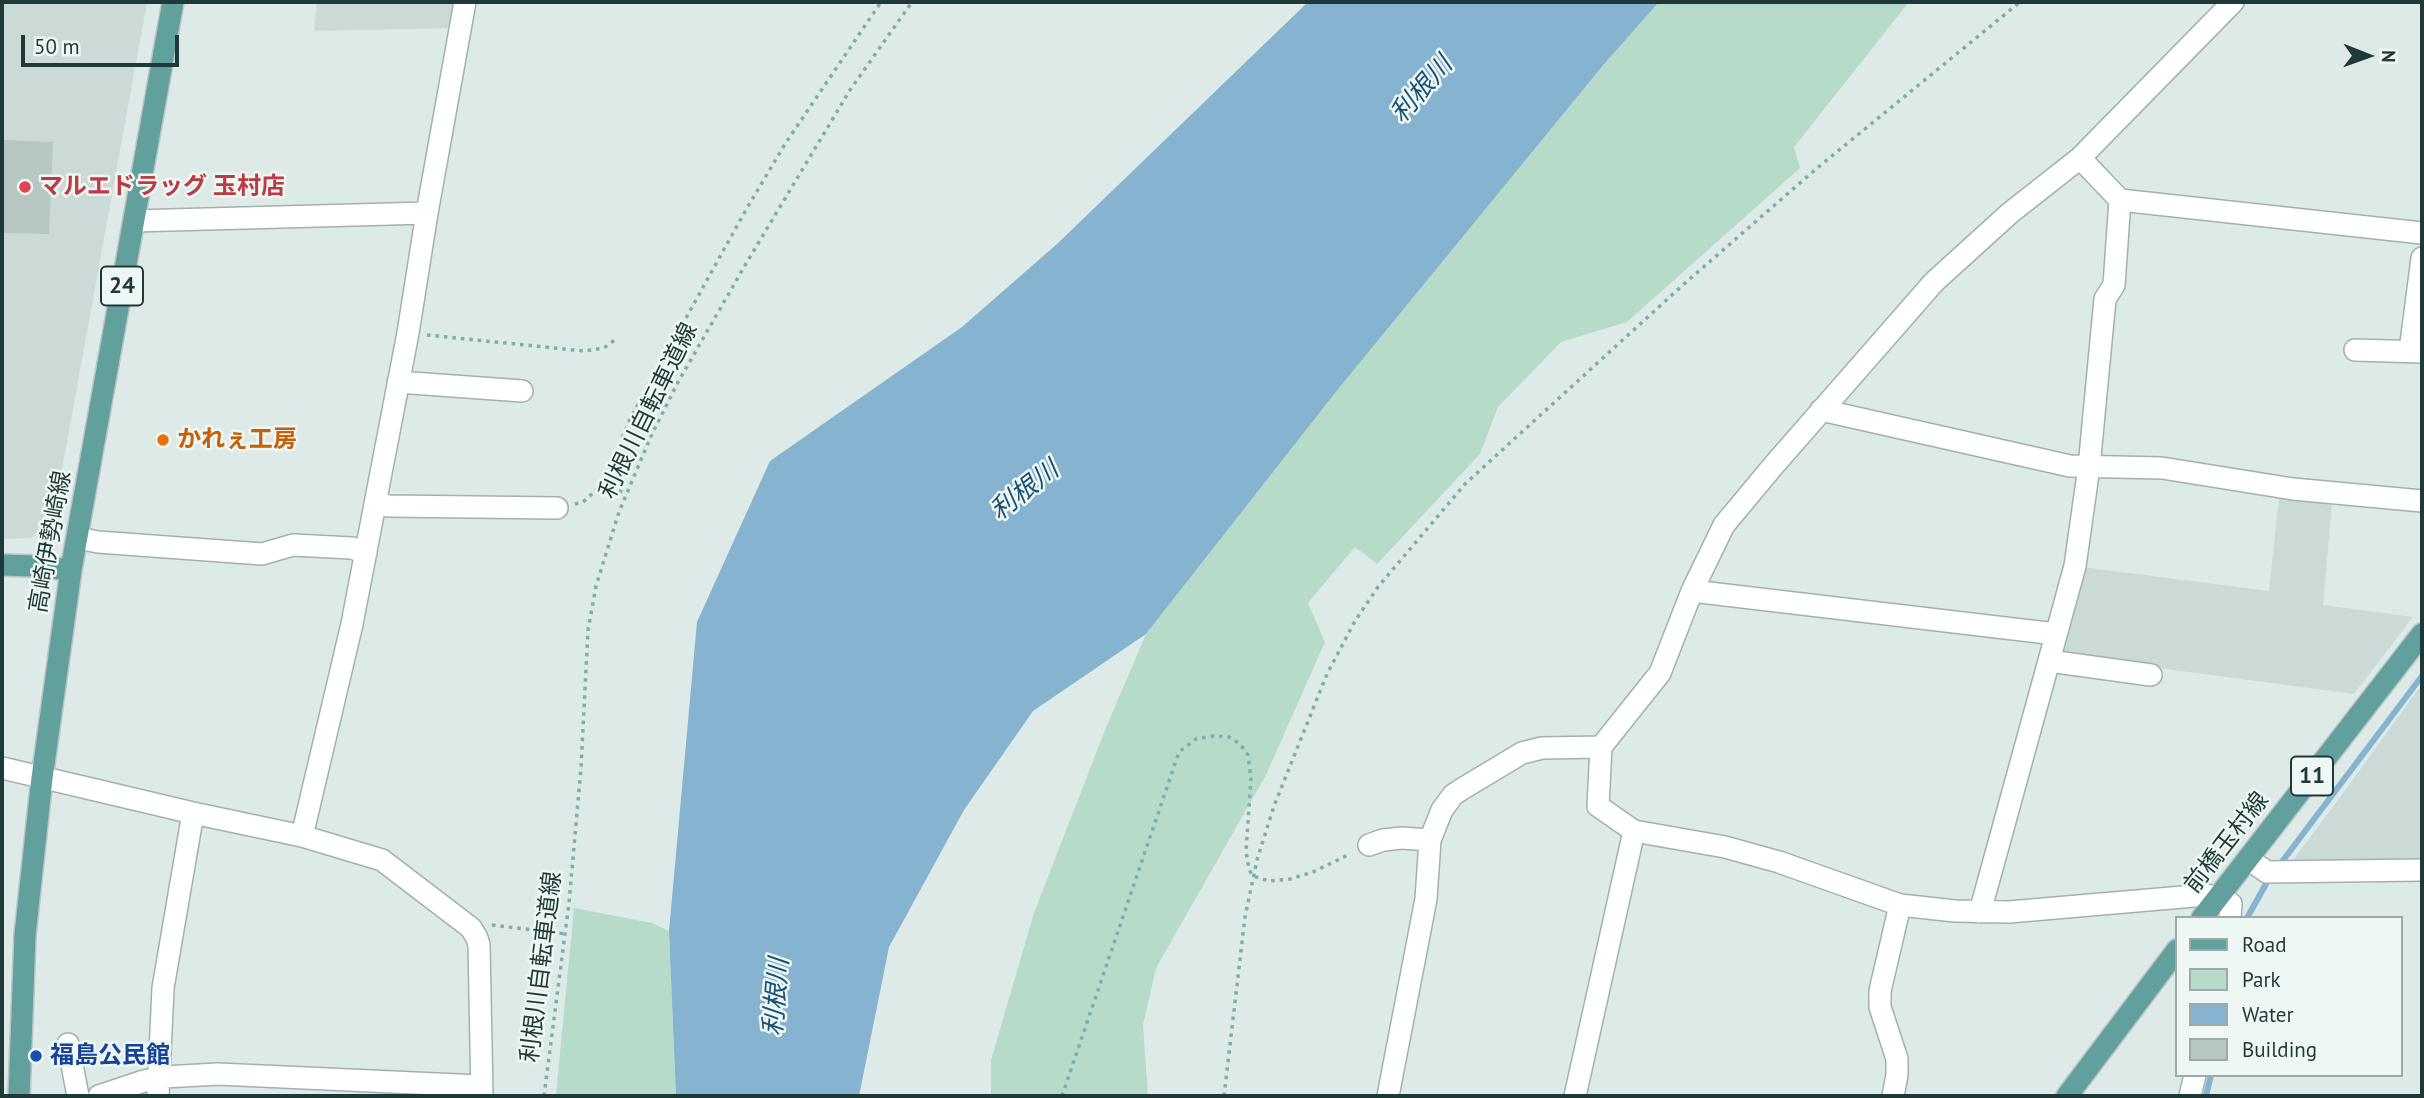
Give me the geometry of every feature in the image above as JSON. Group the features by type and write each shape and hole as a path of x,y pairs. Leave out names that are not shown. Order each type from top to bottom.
{"main road":[{"name":"高崎伊勢崎線","path":"19,1096 25,935 42,778 71,570 173,2"},
{"path":"2,565 71,570"},
{"name":"前橋玉村線","path":"2204,916 2422,634"},
{"path":"2067,1096 2176,951"}],"street":[{"path":"302,836 338,688 376,504 465,2"},
{"path":"2231,916 2231,904 2218,897 2206,895 2009,912 1900,905 1779,862 1725,847 1634,831 1598,806 1601,747 1660,673 1692,591 1724,525 1934,282 2010,213 2080,159 2233,2"},
{"path":"2080,159 2120,200 2422,233"},
{"path":"1980,912 2075,566 2089,467 2105,299 2114,285 2120,200"},
{"path":"134,221 426,213"},
{"path":"2355,350 2416,352 2422,258"},
{"path":"398,382 522,391"},
{"path":"1821,410 2070,466 2162,468 2293,489 2422,501"},
{"path":"376,504 557,508"},
{"path":"78,538 98,542 262,554 293,545 352,548 366,553"},
{"path":"1692,591 2056,634"},
{"path":"2049,661 2151,675"},
{"path":"1388,1096 1426,899 1430,840 1435,822 1453,795 1522,753 1542,748 1601,747"},
{"path":"2,768 302,836 382,860 471,928 479,945 481,1091 277,1087 218,1074 158,1088 144,1081 99,1096"},
{"path":"158,1088 163,988 192,813"},
{"path":"1575,1096 1634,831"},
{"path":"1369,845 1402,838 1430,840"},
{"path":"2248,859 2267,872 2422,870"},
{"path":"1893,1096 1897,1059 1880,1007 1880,990 1900,905"},
{"path":"68,1044 78,1096"},
{"path":"2190,1096 2195,1077"}],"path":[{"path":"557,508 583,502 602,485 642,396 741,219 785,144 881,2"},
{"name":"利根川自転車道線","path":"544,1096 566,934 581,768 588,630 596,586 627,494 677,384 850,90 912,2"},
{"path":"1224,1096 1243,930 1253,876 1274,806 1327,674 1355,621 1378,587 1465,484 1684,284 1946,60 2020,2"},
{"path":"408,333 584,351 604,348 616,338"},
{"path":"602,485 627,494"},
{"path":"1062,1096 1179,752 1196,739 1213,736 1229,737 1240,744 1248,755 1251,779 1246,851 1249,870 1253,876 1269,881 1290,879 1313,872 1369,845"},
{"path":"471,928 492,925 566,934"}],"shaded area":[{"path":"2,2 147,2 53,519 31,538 2,539"},
{"path":"317,2 458,2 453,28 314,31"},
{"path":"2279,498 2332,504 2323,605 2413,617 2354,694 2060,655 2082,567 2269,591"},
{"path":"2422,684 2422,860 2293,860 2338,800"}],"green space":[{"path":"1659,2 1909,2 1794,147 1800,168 1627,322 1561,342 1498,407 1480,454 1377,564 1355,547 1308,603 1325,642 1266,775 1156,968 1143,1025 1148,1096 991,1096 991,1060 1034,913 1105,730 1146,634 1335,393 1605,63"},
{"path":"574,908 652,923 669,931 676,1096 557,1096"}],"water":[{"name":"利根川","path":"1308,2 1659,2 1605,63 1335,393 1146,634 1033,711 964,810 889,947 859,1096 676,1096 669,931 697,622 770,461 962,327 1057,244"}],"building":[{"path":"2,140 53,142 49,234 2,233"}],"waterway":[{"path":"2281,863 2422,676"},
{"path":"2248,916 2266,884"},
{"path":"2206,1096 2211,1077"}],"place":[{"name":"マルエドラッグ 玉村店","path":"25,187"},
{"name":"かれぇ工房","path":"163,440"},
{"name":"福島公民館","path":"36,1056"}]}
